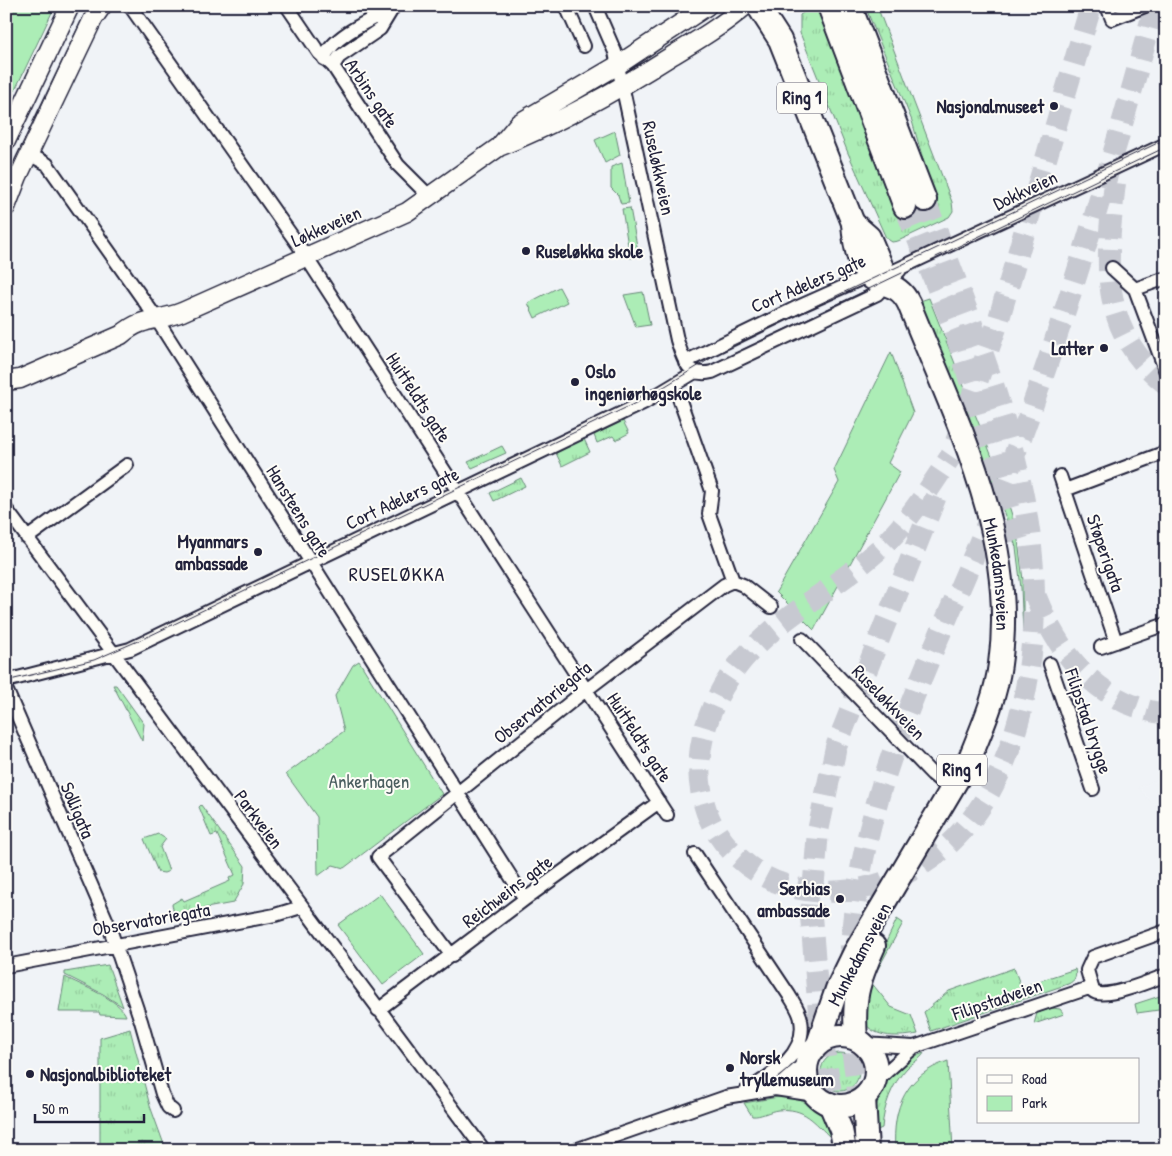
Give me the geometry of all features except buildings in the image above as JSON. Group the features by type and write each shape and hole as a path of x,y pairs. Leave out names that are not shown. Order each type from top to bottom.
{"highway":[{"name":"Munkedamsveien","path":"758,6 780,40 853,223 869,237 886,275 906,299 954,416 989,510 1000,572 1002,640 996,685 970,758 950,789 908,866 855,952 837,989 812,1053"},
{"name":"Munkedamsveien","path":"775,6 780,40"},
{"path":"829,6 887,126"},
{"path":"850,6 887,126 915,204"},
{"name":"Munkedamsveien","path":"859,1041 854,1004 857,988 908,866"},
{"path":"845,1150 841,1130 822,1099 808,1082 812,1053 824,1040 840,1036 859,1041 873,1057 876,1074 869,1090 868,1150"},
{"path":"822,1099 842,1106 853,1104 869,1090"}],"street":[{"path":"6,141 70,6"},
{"path":"6,207 89,28 102,6"},
{"name":"Huitfeldts gate","path":"130,6 307,258 668,815"},
{"name":"Arbins gate","path":"287,6 398,165 430,197"},
{"path":"566,6 584,46"},
{"name":"Ruseløkkveien","path":"595,6 614,48 677,340 685,362"},
{"name":"Løkkeveien","path":"499,147 519,123 618,65 707,6"},
{"name":"Løkkeveien","path":"6,390 13,380 121,335 138,335 148,330 157,320 182,312 387,223 430,197 499,147 528,135 622,87 728,20 745,6"},
{"path":"1107,6 1112,20 1145,6"},
{"path":"325,59 339,57 380,29 392,8"},
{"name":"Dokkveien","path":"886,275 1166,144"},
{"name":"Hansteens gate","path":"29,154 47,164 157,320 525,899"},
{"path":"1112,268 1135,289 1166,372"},
{"name":"Cort Adelers gate","path":"685,362 708,349 886,275"},
{"name":"Cort Adelers gate","path":"6,681 130,649 645,402 695,372 712,372 878,294 886,275"},
{"path":"1135,289 1166,278"},
{"path":"685,362 695,372"},
{"path":"679,398 712,491 709,514 732,581 743,585 771,606"},
{"path":"1065,490 1166,452"},
{"path":"27,538 127,465"},
{"name":"Støperigata","path":"1060,476 1116,642"},
{"name":"Parkveien","path":"6,509 484,1150"},
{"name":"Observatoriegata","path":"452,956 378,857 587,689 724,585 732,581"},
{"path":"1101,647 1166,624"},
{"name":"Ruseløkkveien","path":"802,639 932,774 950,789"},
{"name":"Filipstad brygge","path":"1050,664 1093,789"},
{"name":"Solligata","path":"6,689 116,945 162,1094 168,1107 173,1111"},
{"name":"Reichweins gate","path":"378,1010 525,899 659,802"},
{"path":"695,854 789,995 801,1019 800,1034 787,1060 770,1077 740,1094"},
{"name":"Observatoriegata","path":"6,966 275,915 301,907"},
{"path":"1166,931 1093,957 1087,970 1095,994 1100,995 1123,990 1166,975"},
{"name":"Filipstadveien","path":"869,1090 914,1047 1092,986"},
{"name":"Filipstadveien","path":"859,1041 914,1047"},
{"name":"Munkedamsveien","path":"775,1089 812,1053"},
{"path":"575,1150 726,1097 740,1094 775,1089 822,1099"}],"green space":[{"path":"6,6 55,6 6,109"},
{"path":"813,6 820,9 934,197 912,121 865,6 877,6 952,202 953,211 949,217 898,241 892,242 886,238 848,153 800,33 800,15"},
{"path":"615,131 620,155 605,163 595,140"},
{"path":"622,163 629,203 621,204 618,195 611,188 611,167"},
{"path":"630,208 639,257 630,258 622,209"},
{"path":"559,287 567,302 535,318 528,303"},
{"path":"643,292 650,325 636,327 624,295"},
{"path":"929,298 998,472 1017,533 1023,580 1023,633 1021,588 1016,547 994,485 920,301"},
{"path":"891,352 913,413 888,463 900,472 814,630 776,592 839,482 834,470"},
{"path":"623,421 629,433 616,440 613,436 597,443 594,435"},
{"path":"584,439 590,452 562,466 556,453"},
{"path":"502,446 506,453 472,468 468,462"},
{"path":"521,478 525,486 494,501 490,493"},
{"name":"Ankerhagen","path":"359,661 442,794 344,868 333,865 318,876 317,817 286,774 344,731 335,696 353,665"},
{"path":"113,685 116,685 144,724 142,741"},
{"path":"201,805 245,866 244,884 233,903 174,914 172,904 182,898 184,901 230,881 229,878 235,875 217,834 211,836 199,807"},
{"path":"158,834 166,839 160,847 169,871 164,873 158,872 144,839"},
{"path":"380,894 424,954 383,985 338,925"},
{"path":"897,919 903,923 876,972 872,972"},
{"path":"108,965 123,1007 103,994 65,975 65,972"},
{"path":"1014,968 1021,987 1075,969 1076,976 1068,984 931,1031 924,1012 949,991"},
{"path":"65,977 116,1004 123,1010 126,1016 100,1015 99,1012 59,1012"},
{"path":"870,981 891,1007 911,1015 918,1034 888,1036 869,1028 864,1022"},
{"path":"1166,994 1166,1009 1137,1013 1135,1004"},
{"path":"1052,1008 1060,1009 1064,1014 1034,1024 1037,1013"},
{"path":"130,1029 150,1106 166,1150 100,1150 100,1038"},
{"path":"840,1053 853,1059 859,1072 853,1085 840,1091 827,1085 821,1072 827,1059"},
{"path":"924,1053 907,1068 897,1081 884,1112 882,1128 873,1132 876,1106 885,1084 901,1065"},
{"path":"948,1061 953,1150 895,1150 896,1120 899,1107 905,1095 912,1084 922,1075"},
{"path":"784,1096 803,1101 821,1112 830,1124 831,1138 814,1121 802,1113 778,1110 759,1116 752,1116 744,1103"}],"pier":[{"path":"1166,777 1166,785 1154,791 1166,804 1166,814 1148,799 1139,787"}],"tunnel":[{"path":"956,442 997,325 1091,6"},
{"path":"850,968 856,900 868,836 886,774 907,713 983,534 1029,415 1087,241 1155,6"},
{"path":"1115,183 1109,240 1109,266 1111,292 1117,317 1128,340 1144,363 1166,384"},
{"path":"925,200 997,396 1012,447 1023,498 1031,549 1034,599 1030,661 1018,724 994,783 978,810 959,834 937,854 911,871 883,883 853,890 823,892 793,887 765,877 740,859 725,843 713,826 701,792 699,760 702,740 717,697 734,671 776,627 851,572 887,542 916,507 951,456"},
{"path":"905,207 955,331 1021,550"},
{"path":"836,1123 820,1025 811,916 818,831 836,747 938,491"},
{"path":"1036,597 1045,619 1057,639 1070,658 1085,674 1102,689 1121,700 1142,709 1166,714"},
{"path":"848,1020 862,1119"}],"tram line":[{"path":"6,182 88,6"},
{"path":"6,681 94,660 147,637 644,399 731,346 1166,139"},
{"path":"936,257 1166,147"},
{"path":"717,362 902,273"}],"place":[{"name":"Nasjonalmuseet","path":"1054,106"},
{"name":"Ruseløkka skole","path":"526,251"},
{"name":"Latter","path":"1104,348"},
{"name":"Oslo ingeniørhøgskole","path":"575,382"},
{"name":"Myanmars ambassade","path":"258,552"},
{"name":"Serbias ambassade","path":"840,899"},
{"name":"Norsk tryllemuseum","path":"730,1068"},
{"name":"Nasjonalbiblioteket","path":"30,1074"}],"district":[{"name":"RUSELØKKA","path":"397,574"}]}
